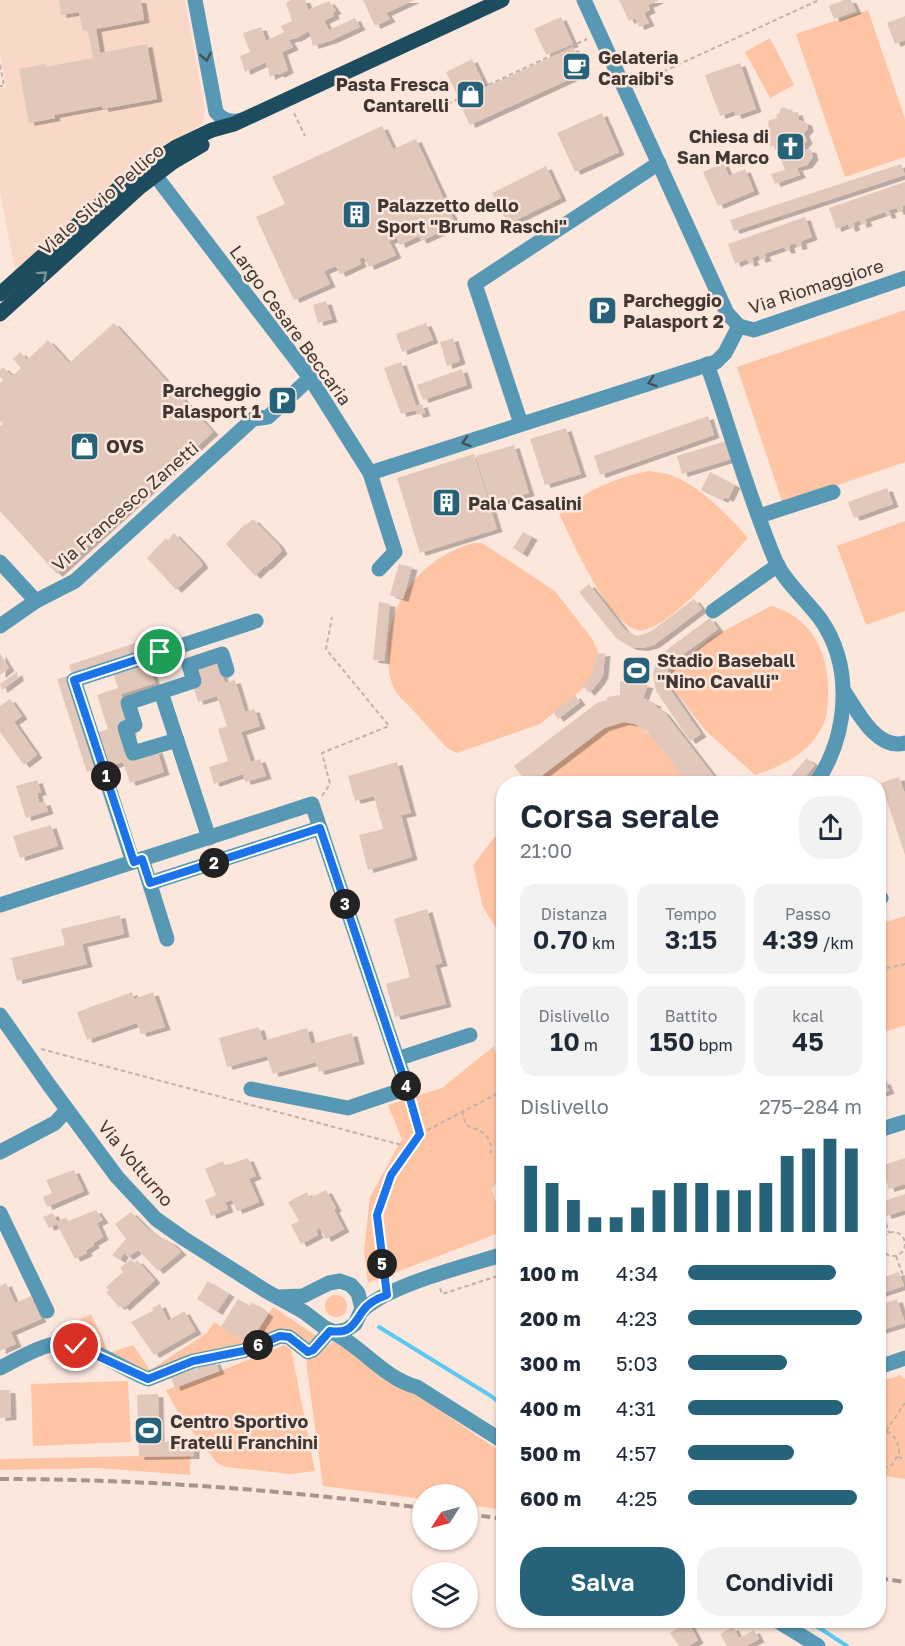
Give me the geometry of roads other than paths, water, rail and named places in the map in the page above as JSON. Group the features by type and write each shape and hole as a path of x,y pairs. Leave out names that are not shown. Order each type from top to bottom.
{"main road":[{"name":"Viale Silvio Pellico","path":"0,294 131,177 168,152 205,133 239,122 502,0"},
{"name":"Viale Silvio Pellico","path":"0,314 155,175 239,122"}],"street":[{"path":"195,0 215,108 215,121 212,128 205,133"},
{"path":"370,473 716,362 726,353 739,326 727,314 584,0"},
{"path":"215,108 225,120 239,122"},
{"path":"521,424 475,284 659,163"},
{"name":"Largo Cesare Beccaria","path":"155,175 310,378 370,473 395,552 379,569"},
{"name":"Via Riomaggiore","path":"739,326 754,330 905,278"},
{"path":"707,364 778,565 822,621 840,663 844,691 843,707 836,739 821,776"},
{"name":"Via Francesco Zanetti","path":"2,619 75,581 253,419 268,417 310,378"},
{"path":"759,516 833,492"},
{"path":"0,562 36,601"},
{"path":"713,611 778,565"},
{"path":"177,647 256,621"},
{"path":"160,652 74,680 138,861 150,883 167,939"},
{"path":"177,740 133,753 125,728 135,725 128,703 194,681 189,665 222,654 227,670"},
{"path":"844,691 876,736 896,745 905,743"},
{"path":"161,692 209,838"},
{"path":"0,905 312,804 407,1088 348,1108 251,1089"},
{"path":"150,883 320,828"},
{"name":"Via Volturno","path":"0,1015 67,1110 125,1186 156,1218 183,1238 304,1312 408,1384 419,1388 496,1437"},
{"path":"397,1059 470,1035"},
{"path":"0,1152 55,1123 67,1110"},
{"path":"886,1129 905,1122"},
{"path":"0,1213 47,1311"},
{"path":"277,1297 303,1296 334,1281 369,1290 392,1289 496,1256"},
{"name":"Via Volturno","path":"351,1286 361,1298 360,1331 367,1347 419,1388"},
{"path":"319,1289 312,1304 314,1316 325,1328 346,1330 355,1324 361,1313 392,1289"},
{"path":"0,1368 34,1352 62,1343 76,1346 148,1379 193,1361 243,1351 280,1336 289,1337 308,1352 313,1350 325,1328"},
{"path":"886,1365 905,1358"},
{"path":"789,1628 818,1646"}],"waterway":[{"path":"379,1327 496,1400"},
{"path":"819,1628 847,1646"}],"railway":[{"path":"0,1479 106,1481 212,1487 412,1507"},
{"path":"478,1515 496,1518"},
{"path":"886,1579 905,1582"}],"place":[{"name":"Gelateria Caraibi's","path":"577,67"},
{"name":"Pasta Fresca Cantarelli","path":"470,94"},
{"name":"Chiesa di San Marco","path":"790,146"},
{"name":"Palazzetto dello Sport \"Brumo Raschi\"","path":"356,215"},
{"name":"Parcheggio Palasport 2","path":"602,310"},
{"name":"Parcheggio Palasport 1","path":"282,400"},
{"name":"OVS","path":"85,446"},
{"name":"Pala Casalini","path":"447,503"},
{"name":"Stadio Baseball \"Nino Cavalli\"","path":"636,670"},
{"name":"Centro Sportivo Fratelli Franchini","path":"149,1431"}]}
